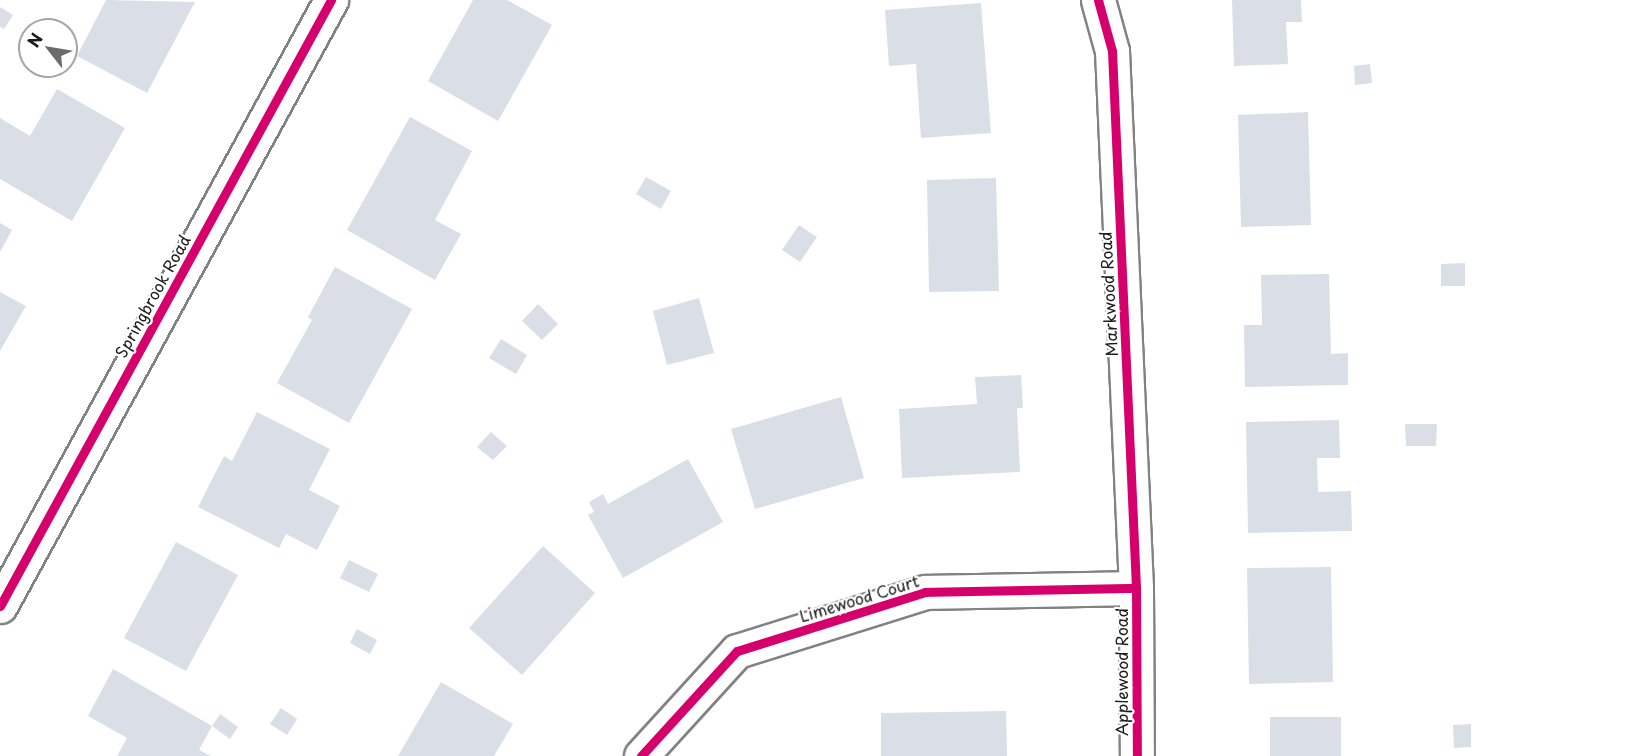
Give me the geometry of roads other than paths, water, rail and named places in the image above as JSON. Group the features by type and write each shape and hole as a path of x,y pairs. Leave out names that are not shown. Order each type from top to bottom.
{"street":[{"name":"Springbrook Road","path":"0,606 331,0"},
{"name":"Markwood Road","path":"1098,0 1112,51 1136,588"},
{"name":"Limewood Court","path":"641,756 737,651 925,592 1136,588"},
{"name":"Applewood Road","path":"1136,588 1137,756"}]}
